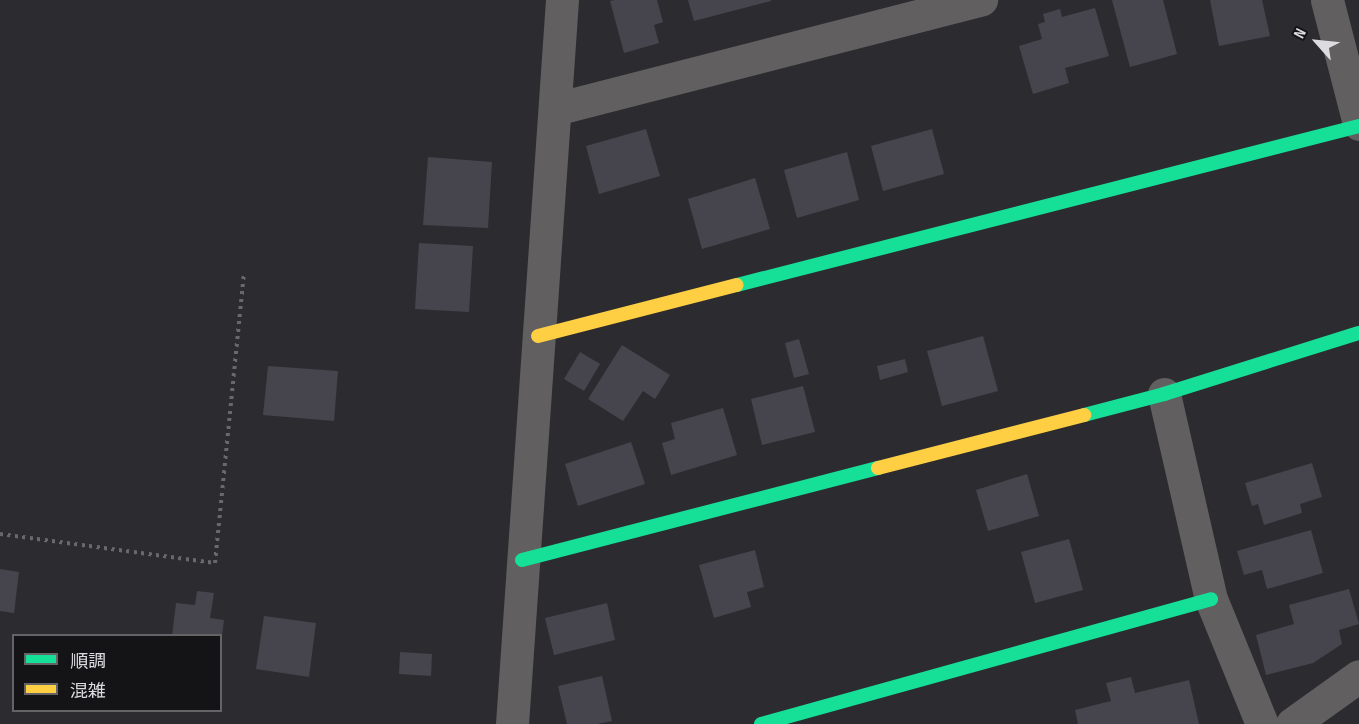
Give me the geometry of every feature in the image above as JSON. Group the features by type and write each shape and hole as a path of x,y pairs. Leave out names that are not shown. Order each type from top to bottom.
{"street":[{"path":"512,724 562,0"},
{"path":"555,109 981,0"},
{"path":"538,336 1359,125 1327,0"},
{"path":"522,560 1164,394 1359,333"},
{"path":"1164,394 1211,599 1262,724"},
{"path":"761,724 1211,599"},
{"path":"1292,724 1359,676"}],"path":[{"path":"0,534 215,563 244,272"}],"building":[{"path":"657,0 663,22 654,25 659,43 624,53 610,1"},
{"path":"688,0 771,0 771,1 694,21"},
{"path":"1112,0 1163,0 1177,54 1130,67"},
{"path":"1210,0 1262,0 1270,36 1219,46"},
{"path":"1095,8 1109,56 1065,68 1069,83 1033,94 1019,46 1042,39 1038,24 1045,22 1043,14 1060,9 1062,17"},
{"path":"646,129 660,176 599,194 586,146"},
{"path":"932,129 944,174 883,191 871,146"},
{"path":"847,152 859,200 797,218 784,170"},
{"path":"428,157 492,162 488,228 423,225"},
{"path":"755,178 770,229 702,249 688,199"},
{"path":"419,243 473,246 469,312 415,309"},
{"path":"983,336 998,391 942,406 927,351"},
{"path":"799,339 809,374 794,378 785,343"},
{"path":"622,345 670,375 655,399 643,391 623,421 588,399"},
{"path":"580,352 600,364 584,391 564,379"},
{"path":"905,359 908,372 880,380 877,366"},
{"path":"268,366 338,371 334,421 263,415"},
{"path":"803,386 815,432 762,445 751,399"},
{"path":"723,408 737,455 671,475 662,443 675,439 671,423"},
{"path":"631,442 645,484 578,506 565,464"},
{"path":"1312,463 1322,497 1300,504 1302,513 1264,525 1258,504 1252,506 1245,483"},
{"path":"1027,474 1039,516 988,531 976,490"},
{"path":"1311,530 1323,573 1267,589 1262,570 1244,575 1237,551"},
{"path":"1069,539 1083,590 1035,603 1021,552"},
{"path":"755,550 764,587 747,592 751,607 714,618 699,565"},
{"path":"0,569 19,572 14,613 0,611"},
{"path":"1349,589 1359,624 1339,630 1342,644 1313,663 1266,675 1256,635 1294,624 1289,605"},
{"path":"197,591 214,593 210,618 224,620 222,636 222,634 172,634 176,603 195,605"},
{"path":"607,603 615,640 554,655 545,618"},
{"path":"264,616 316,623 309,677 256,669"},
{"path":"400,652 432,654 431,676 399,674"},
{"path":"602,676 612,721 597,724 567,724 558,686"},
{"path":"1131,677 1135,693 1189,680 1199,724 1078,724 1075,710 1111,701 1106,683"}],"traffic: fast":[{"path":"737,285 1359,126"},
{"path":"1084,415 1164,394 1359,333"},
{"path":"522,560 878,468"},
{"path":"761,724 1211,599"}],"traffic: slow":[{"path":"538,336 737,285"},
{"path":"878,468 1084,415"}]}
